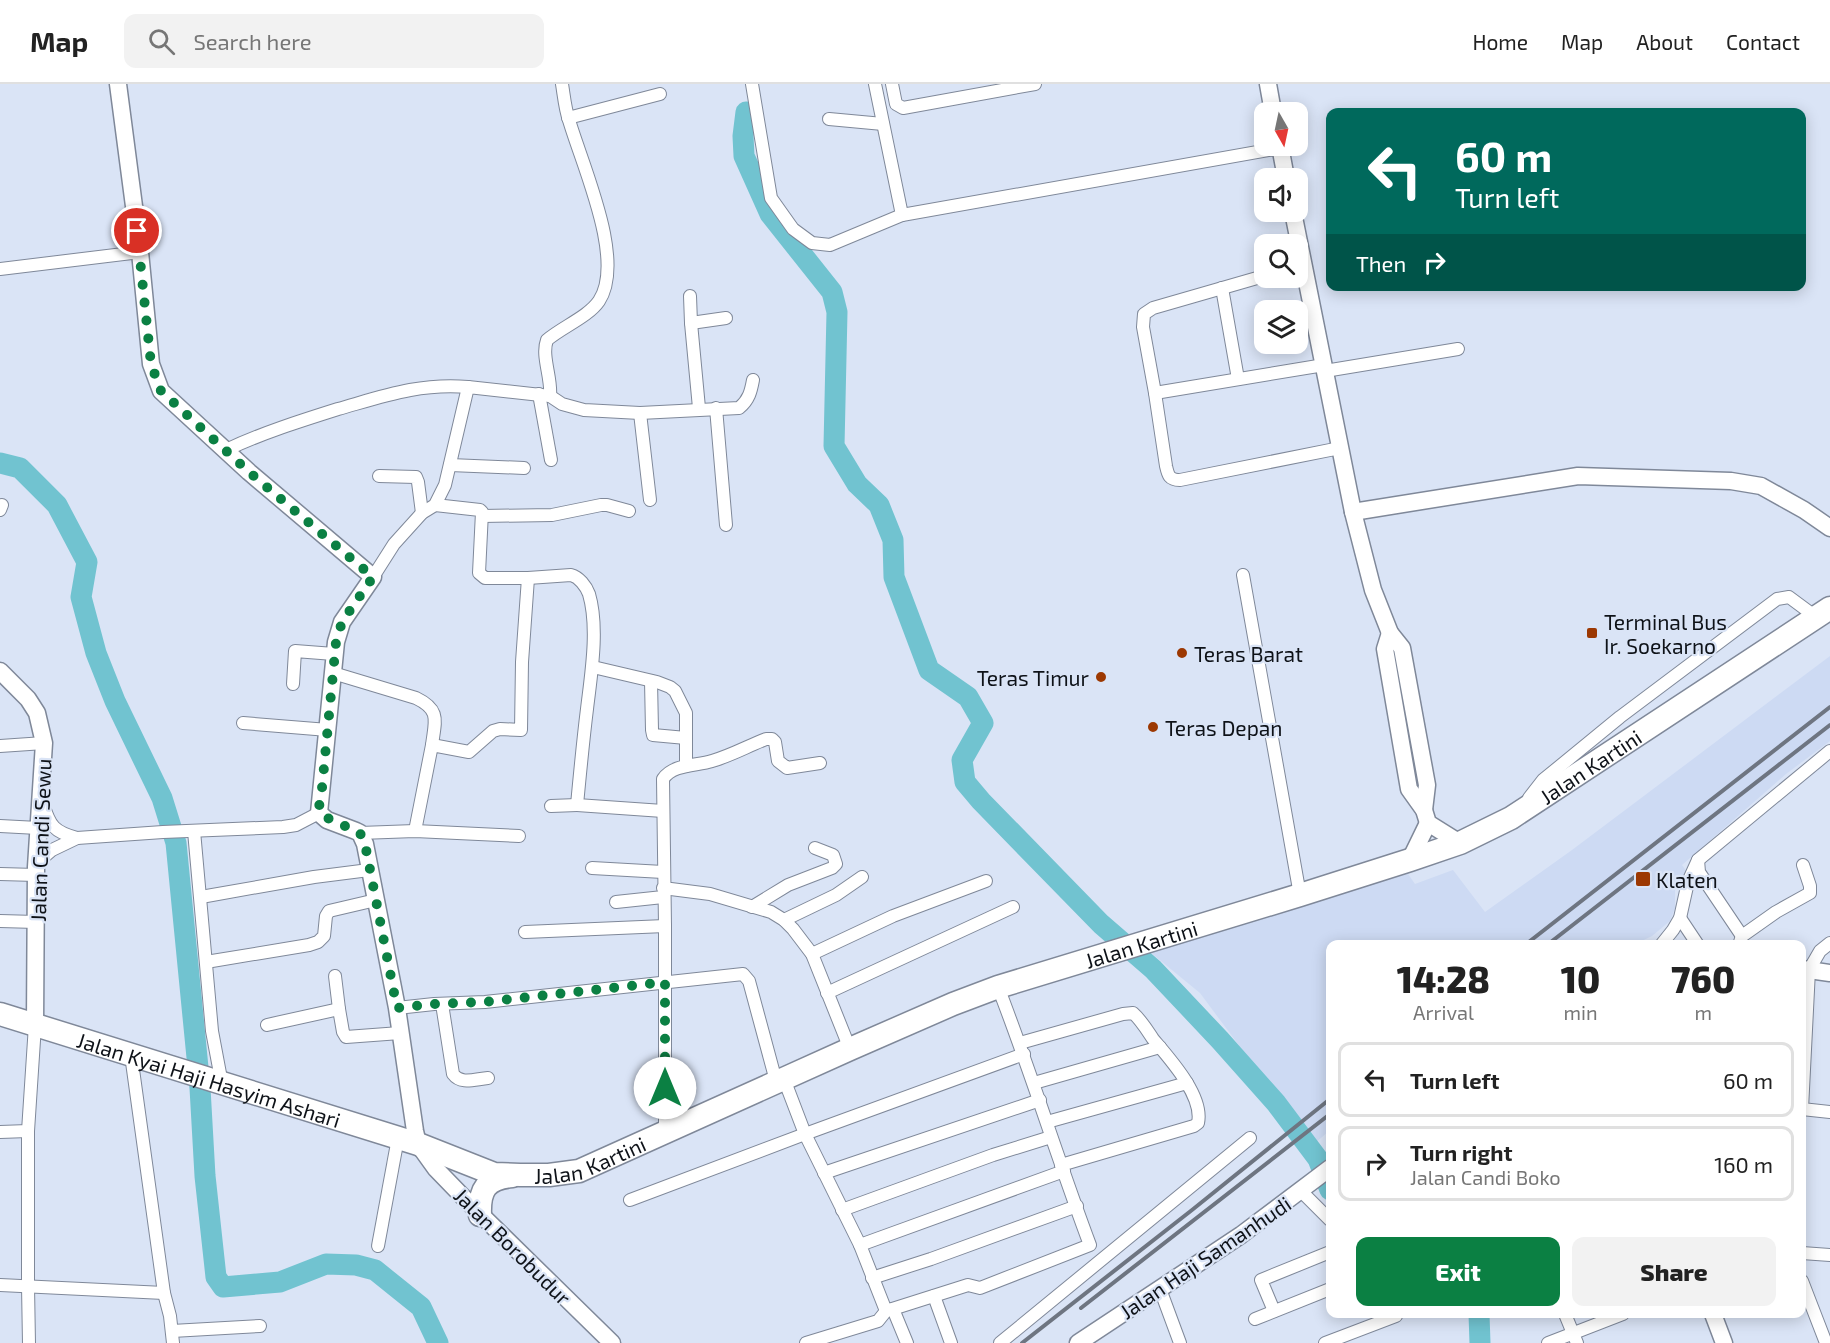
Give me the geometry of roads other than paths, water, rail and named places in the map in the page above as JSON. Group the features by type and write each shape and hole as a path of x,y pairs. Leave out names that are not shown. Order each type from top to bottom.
{"highway":[{"name":"Jalan Kartini","path":"408,1141 494,1174 549,1175 587,1168 850,1049 998,987 1300,895 1460,843 1511,818 1823,613"},
{"name":"Jalan Kyai Haji Hasyim Ashari","path":"0,1014 408,1141"},
{"path":"480,1215 479,1203 482,1191 488,1183 500,1177 520,1175"}],"street":[{"path":"118,84 140,252 151,364 161,391 306,521 373,577"},
{"path":"551,460 544,395 551,385 545,347 547,340 593,308 599,301 609,268 606,240 568,118 562,84"},
{"path":"752,84 771,198 793,229 812,243 830,245 902,215 1254,152"},
{"path":"875,84 902,215"},
{"path":"892,84 896,104 903,108 1035,84"},
{"path":"1268,84 1272,102"},
{"path":"568,118 660,94"},
{"path":"830,119 883,124"},
{"path":"0,268 140,252"},
{"path":"1254,279 1153,309 1144,314 1143,327 1168,476 1180,480 1340,448"},
{"path":"1222,288 1238,380"},
{"path":"1306,288 1325,368 1353,512 1373,590 1390,633 1402,648 1427,785 1426,816 1410,860"},
{"path":"690,296 699,408"},
{"path":"691,323 726,318"},
{"path":"1155,393 1458,349"},
{"path":"226,450 308,418 393,393 422,387 468,387 544,395 562,404 584,410 640,413 699,408 739,408 745,403 753,380"},
{"path":"319,813 334,654 342,622 394,544 422,513 435,505 446,485 468,387"},
{"path":"716,408 726,525"},
{"path":"640,413 650,501"},
{"path":"450,465 524,468"},
{"path":"379,476 416,477 422,513"},
{"path":"1353,512 1578,476 1731,481 1761,486 1804,510 1830,528"},
{"path":"435,505 480,510 482,516 479,573 481,576 491,579 571,574 580,580 589,595 593,667 576,805"},
{"path":"482,516 552,516 601,505 629,511"},
{"path":"1243,575 1300,895"},
{"path":"432,745 467,753 496,730 520,730 528,578"},
{"path":"1511,818 1543,780 1620,717 1777,599 1789,597 1823,613"},
{"path":"1390,633 1385,649 1408,789 1426,816 1460,843"},
{"path":"293,684 295,651 334,654"},
{"path":"593,667 670,687 681,700 686,713 686,766"},
{"name":"Jalan Candi Sewu","path":"0,671 28,699 37,713 44,743 36,871 35,1025"},
{"path":"333,673 416,698 427,704 435,717 432,745 415,831"},
{"path":"651,681 653,735 686,738"},
{"path":"243,723 328,730"},
{"path":"665,1131 663,779 666,774 686,766 712,761 766,739 772,739 775,742 778,762 787,768 820,763"},
{"path":"0,746 44,743"},
{"path":"1665,940 1680,918 1688,882 1698,860 1829,755"},
{"path":"1408,789 1427,785"},
{"path":"42,794 48,820 52,826 63,834 77,838 290,826 307,821 319,813"},
{"path":"551,806 576,805 663,811"},
{"path":"319,813 327,820 360,833 415,831 506,835"},
{"path":"0,826 38,828"},
{"path":"188,831 201,897 214,1081"},
{"path":"360,833 365,844 397,1008 408,1141 378,1246"},
{"path":"0,874 36,871 40,862 52,850 77,838"},
{"path":"752,907 788,885 832,868 836,864 833,855 815,848"},
{"path":"1698,860 1699,872 1740,940 1776,912 1810,893 1803,865"},
{"path":"592,868 663,872"},
{"path":"201,897 314,877 369,870"},
{"path":"784,920 836,895 862,877"},
{"path":"812,954 893,915 986,881"},
{"path":"616,902 663,892 710,894 771,912 784,920 812,954 850,1049"},
{"path":"206,962 318,942 324,936 326,916 329,911 376,900"},
{"path":"827,993 1012,907"},
{"path":"1680,918 1695,940"},
{"path":"0,921 36,922"},
{"path":"525,932 665,926"},
{"path":"1806,968 1830,943"},
{"path":"1806,969 1830,973"},
{"path":"335,976 339,1009 346,1036 351,1038 400,1033"},
{"path":"397,1008 746,976 780,1080 860,1245 872,1278 908,1343"},
{"path":"998,987 1022,1048 1097,1264"},
{"path":"442,1004 453,1074 457,1080 462,1081 488,1078"},
{"path":"267,1025 339,1009"},
{"path":"630,1200 1022,1048 1129,1013 1136,1016 1187,1083 1194,1096 1199,1116 1197,1125 1062,1168 860,1245"},
{"path":"29,1343 28,1131 35,1025"},
{"path":"1034,1083 1160,1047"},
{"path":"131,1054 164,1293 173,1337 260,1326"},
{"path":"1047,1122 1187,1083"},
{"path":"825,1173 1040,1100"},
{"path":"1806,1109 1830,1112"},
{"path":"0,1132 28,1131"},
{"path":"842,1210 993,1155 1051,1137"},
{"path":"1000,1343 1250,1138"},
{"name":"Jalan Borobudur","path":"408,1141 480,1215 612,1343"},
{"name":"Jalan Haji Samanhudi","path":"1078,1343 1241,1235 1325,1172"},
{"path":"1301,1191 1326,1216"},
{"path":"872,1278 1077,1206"},
{"path":"818,1339 878,1321 890,1310 968,1285 980,1288 1090,1245"},
{"path":"1806,1253 1830,1255"},
{"path":"1274,1311 1261,1280 1326,1254"},
{"path":"0,1285 164,1293"},
{"path":"1160,1289 1180,1343"},
{"path":"1255,1319 1326,1291"},
{"path":"1806,1291 1826,1343"},
{"path":"934,1296 951,1343"},
{"path":"1325,1343 1391,1318"},
{"path":"1567,1318 1575,1338"},
{"path":"1548,1343 1575,1338 1615,1318"},
{"path":"1715,1318 1724,1343"}],"waterway":[{"path":"746,112 743,136 744,156 770,214 832,292 837,312 834,446 857,484 879,505 893,540 894,577 929,670 968,697 983,723 962,760 965,782 1101,924 1153,969 1220,1040 1276,1103 1318,1159 1326,1180"},
{"path":"0,463 20,468 57,505 87,562 81,597 96,653 115,701 162,798 176,843 216,1277 223,1287 280,1282 326,1264 356,1265 375,1270 421,1307 438,1343"},
{"path":"1479,1318 1480,1343"}],"railway":[{"path":"1531,940 1830,707"},
{"path":"1553,940 1830,725"},
{"path":"1022,1343 1326,1102"},
{"path":"1081,1308 1326,1117"}],"place":[{"name":"Terminal Bus Ir. Soekarno","path":"1592,633"},
{"name":"Teras Barat","path":"1182,653"},
{"name":"Teras Timur","path":"1101,677"},
{"name":"Teras Depan","path":"1153,727"},
{"name":"Klaten","path":"1643,879"}]}
